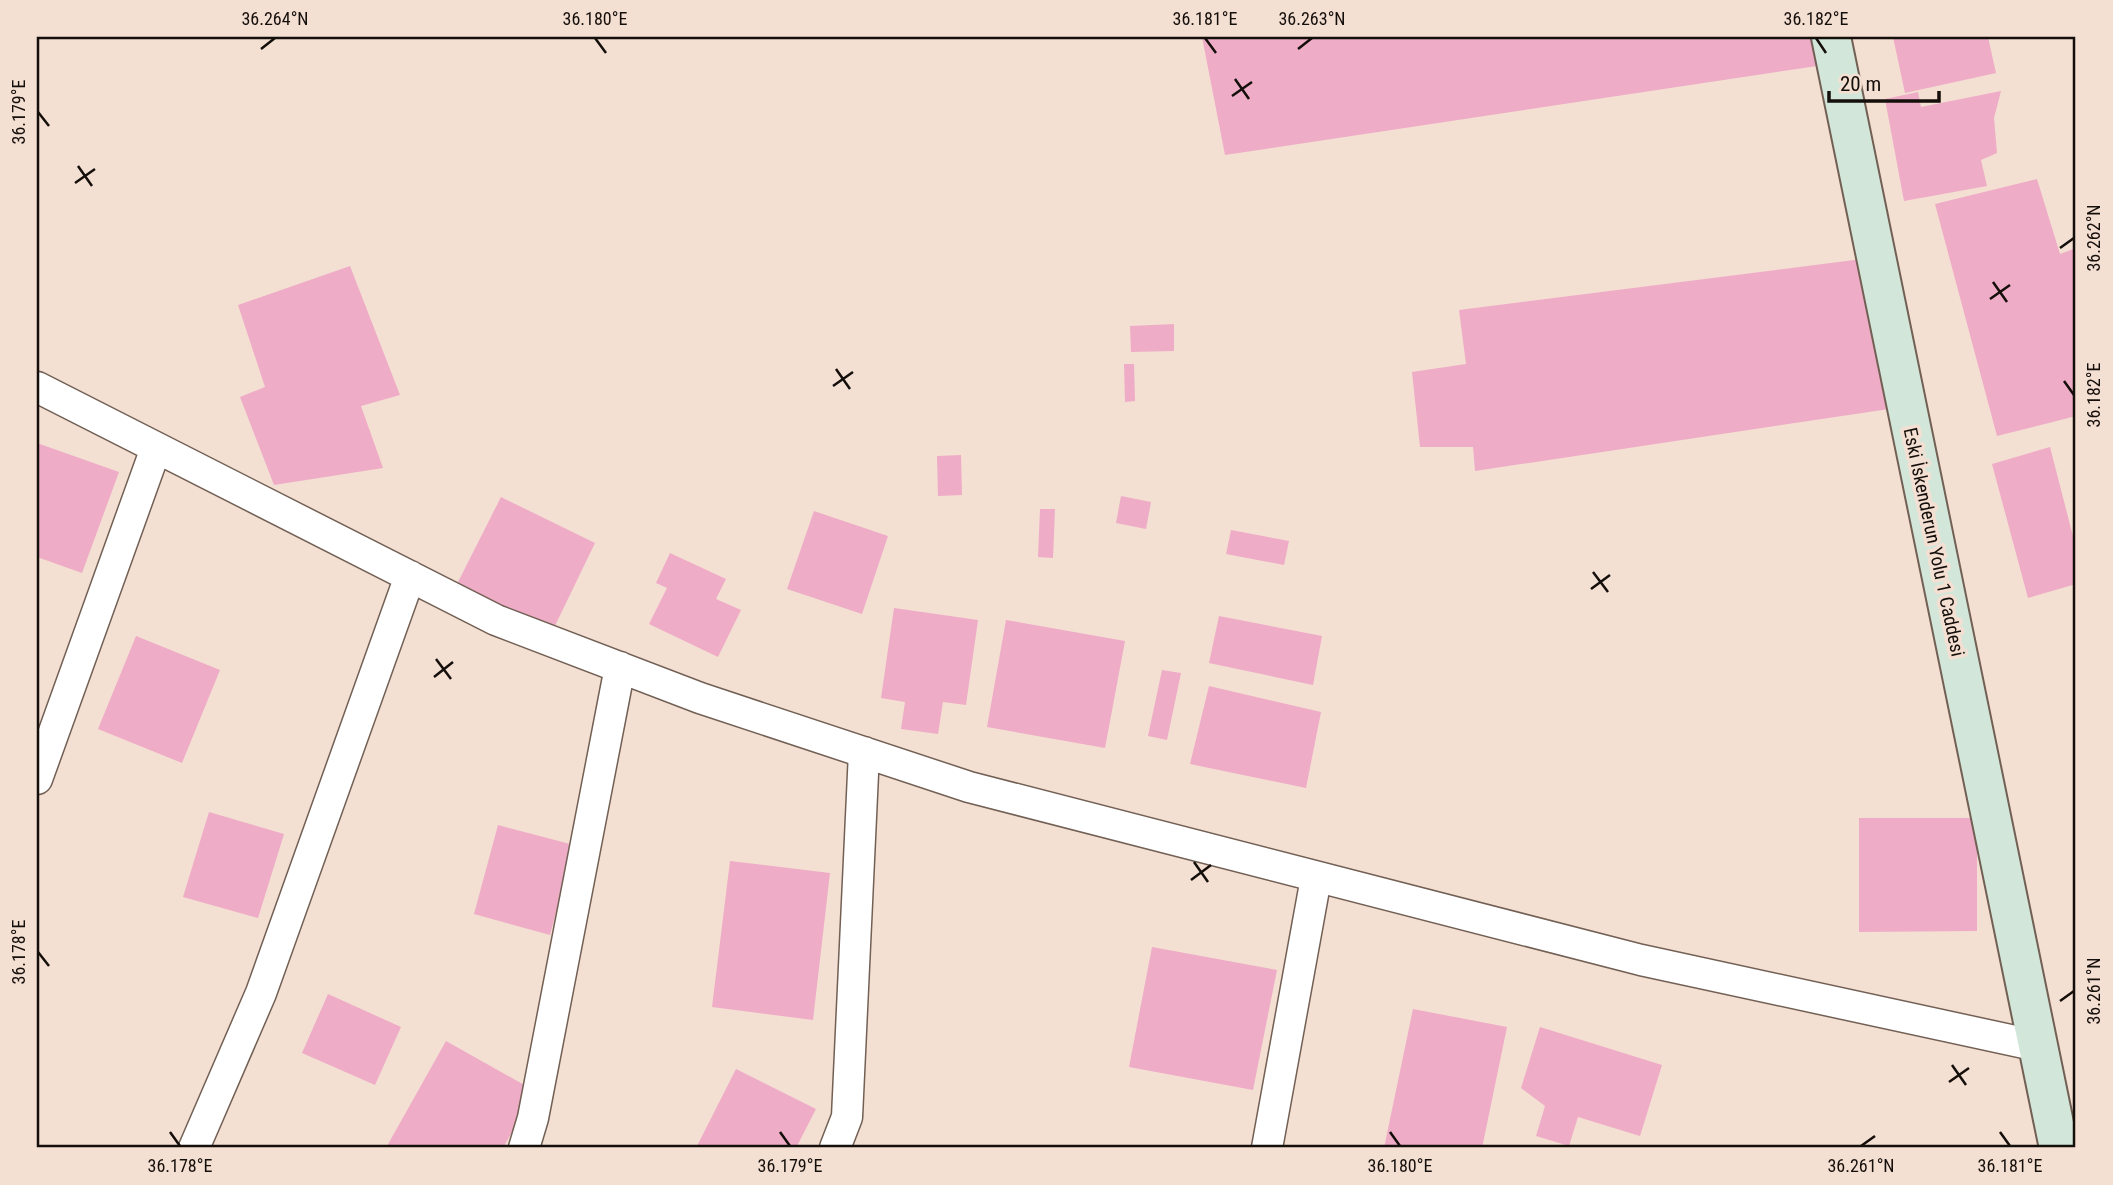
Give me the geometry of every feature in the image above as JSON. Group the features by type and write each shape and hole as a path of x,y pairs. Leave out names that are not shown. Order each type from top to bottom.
{"street":[{"name":"Eski İskenderun Yolu 1 Caddesi","path":"1831,37 2059,1148"},
{"path":"37,387 496,620 700,698 969,787 1641,960 2038,1046"},
{"path":"37,779 156,448"},
{"path":"194,1148 261,993 410,576"},
{"path":"524,1148 533,1118 620,667"},
{"path":"835,1148 847,1117 864,752"},
{"path":"1267,1148 1316,878"}],"building":[{"path":"1202,37 1812,37 1817,66 1225,155"},
{"path":"1893,37 1988,37 1996,73 1905,93"},
{"path":"2001,91 1994,118 1997,153 1981,160 1987,186 1904,201 1885,99 1918,92 1921,107"},
{"path":"2037,179 2060,254 2076,248 2076,416 1997,436 1935,204"},
{"path":"1862,259 1889,409 1475,471 1473,447 1420,447 1412,372 1466,364 1459,310"},
{"path":"350,266 400,395 361,406 383,468 274,485 240,397 265,387 238,305"},
{"path":"1174,324 1174,351 1131,352 1130,326"},
{"path":"1124,364 1134,364 1135,401 1125,402"},
{"path":"37,443 119,472 82,573 37,557"},
{"path":"2050,447 2076,548 2076,584 2028,598 1992,464"},
{"path":"961,455 962,495 938,496 937,456"},
{"path":"1121,496 1151,502 1146,529 1116,523"},
{"path":"501,497 595,543 552,632 456,586"},
{"path":"1040,509 1055,509 1053,558 1038,557"},
{"path":"814,511 888,536 862,614 787,589"},
{"path":"1231,530 1289,541 1284,565 1226,554"},
{"path":"670,553 726,579 716,599 741,610 718,657 649,624 667,588 656,583"},
{"path":"894,608 978,620 966,705 943,702 938,734 901,729 905,702 881,698"},
{"path":"1219,616 1322,636 1313,685 1209,663"},
{"path":"1006,620 1125,641 1105,748 987,727"},
{"path":"136,636 220,670 182,763 98,729"},
{"path":"1162,670 1181,673 1167,740 1148,736"},
{"path":"1209,686 1321,712 1306,788 1190,764"},
{"path":"209,812 284,834 258,918 183,897"},
{"path":"1859,818 1977,818 1977,931 1859,932"},
{"path":"498,825 574,845 550,935 474,914"},
{"path":"730,861 830,873 813,1020 712,1007"},
{"path":"1152,947 1277,970 1253,1090 1129,1067"},
{"path":"328,994 401,1027 375,1085 302,1053"},
{"path":"1413,1009 1507,1027 1482,1148 1384,1148"},
{"path":"1540,1027 1662,1065 1640,1136 1578,1117 1569,1146 1536,1136 1545,1106 1521,1088"},
{"path":"446,1041 535,1091 503,1148 387,1146"},
{"path":"736,1069 816,1109 796,1148 696,1148"}]}
